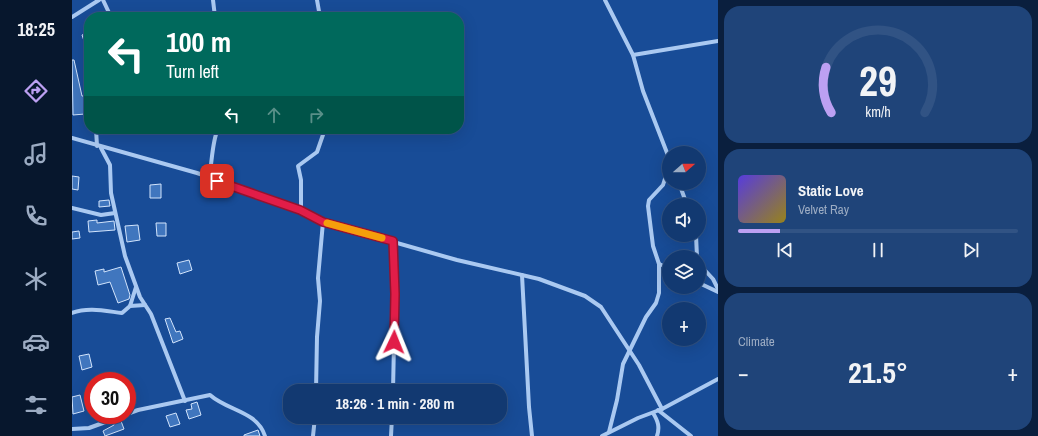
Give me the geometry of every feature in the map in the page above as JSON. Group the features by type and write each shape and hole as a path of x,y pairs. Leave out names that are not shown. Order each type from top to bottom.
{"street":[{"path":"72,17 99,0"},
{"path":"103,0 109,12"},
{"path":"213,0 214,12"},
{"path":"317,0 319,12"},
{"path":"605,0 632,55 643,90 664,146"},
{"path":"632,55 718,42"},
{"path":"97,134 99,147 110,165 111,193 125,256 136,286 151,314 185,400"},
{"path":"209,178 215,134"},
{"path":"300,210 301,180 298,166 317,152 323,134"},
{"path":"72,138 209,178 300,210 323,222 457,260 539,279 585,296 601,307 639,365 660,410 691,436"},
{"path":"609,432 617,400 623,364 628,350 646,317 656,303 660,278 659,264 653,246 648,206 649,200 662,186"},
{"path":"72,208 101,215 115,212"},
{"path":"316,384 317,337 320,301 318,278 323,222"},
{"path":"393,241 395,294 393,384"},
{"path":"706,272 713,279 718,290"},
{"path":"522,275 532,436"},
{"path":"72,313 78,311 104,309 122,313 130,306 136,286"},
{"path":"706,286 718,290"},
{"path":"130,306 145,305"},
{"path":"602,436 652,412 660,410 718,379"},
{"path":"136,411 210,395 224,406 247,414 262,429 265,436"},
{"path":"652,412 658,423 659,428 657,436"},
{"path":"72,429 89,428 100,424"},
{"path":"314,436 315,424"},
{"path":"391,436 392,424"}],"building":[{"path":"72,60 74,60 82,96 84,96 84,114 73,115"},
{"path":"72,176 79,177 78,190 72,189"},
{"path":"161,184 161,198 150,198 150,185"},
{"path":"109,200 110,206 99,207 99,201"},
{"path":"97,220 97,223 114,221 115,230 89,232 88,221"},
{"path":"156,223 166,223 166,236 157,236"},
{"path":"138,225 140,240 127,242 125,226"},
{"path":"79,231 80,238 72,239 72,232"},
{"path":"189,260 192,270 180,274 177,263"},
{"path":"121,267 130,295 129,299 118,303 110,282 98,285 95,271 104,269 104,272"},
{"path":"170,318 176,332 180,331 183,339 173,343 165,319"},
{"path":"89,354 92,367 82,370 79,356"},
{"path":"80,395 84,411 73,414 72,397"},
{"path":"197,402 201,415 189,419 186,410 192,409 191,404"},
{"path":"176,413 180,424 170,427 166,416"},
{"path":"122,424 124,429 105,436 103,431 114,425"},
{"path":"258,430 260,436 244,436 244,435"}],"slow traffic":[{"path":"327,223 382,238"}],"route":[{"path":"217,181 300,210 323,222 393,241 395,294 394,342"}]}
